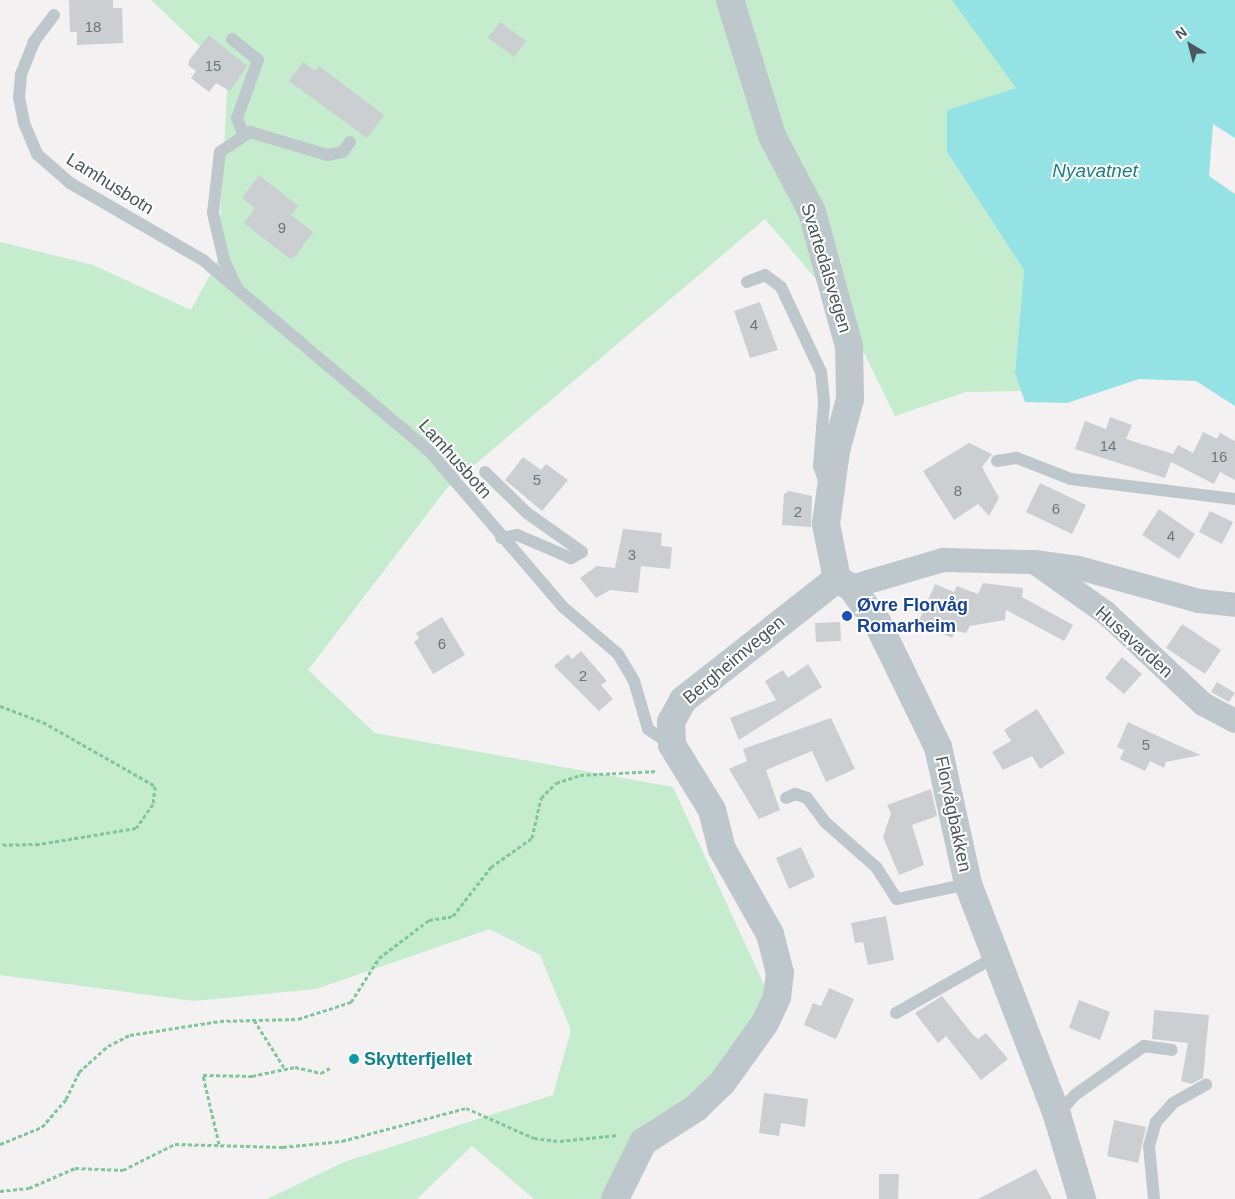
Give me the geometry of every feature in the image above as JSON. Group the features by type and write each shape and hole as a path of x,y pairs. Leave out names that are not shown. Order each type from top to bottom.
{"street":[{"name":"Svartedalsvegen","path":"730,0 772,136 812,212 849,346 850,399 830,488 826,524 844,583"},
{"name":"Husavarden","path":"844,583 943,560 1034,562 1079,568 1199,601 1235,605"},
{"name":"Husavarden","path":"1034,562 1106,613 1203,704 1235,721"},
{"name":"Bergheimvegen","path":"672,745 671,722 683,700 844,583"},
{"name":"Florvågbakken","path":"844,583 885,636 938,747 968,884 1057,1115 1082,1199"},
{"path":"615,1199 644,1142 696,1108 722,1083 765,1023 777,997 780,973 770,934 729,866 712,810 672,745"}],"lane":[{"name":"Lamhusbotn","path":"54,15 34,42 21,75 19,97 24,123 37,154 70,183 203,260 241,295 430,453 500,538 563,607 618,654 634,681 648,729 672,745"},
{"path":"232,39 258,60 237,118 243,134 259,132 327,155 344,152 350,142"},
{"name":"Lamhusbotn","path":"241,295 224,260 213,213 220,152 243,134"},
{"path":"747,282 764,275 781,286 821,372 824,403 819,466 830,488"},
{"path":"997,461 1017,458 1071,479 1235,499"},
{"name":"Lamhusbotn","path":"485,472 528,513 582,552 571,558 517,535 500,538"},
{"name":"Florvågbakken","path":"786,798 794,794 807,798 825,822 876,867 896,899 968,884"},
{"path":"896,1012 995,957"},
{"path":"1057,1115 1075,1095 1144,1046 1172,1050"},
{"path":"1154,1199 1149,1146 1156,1122 1173,1102 1206,1086"}],"path":[{"path":"0,706 43,722 155,786 153,804 136,828 39,844 0,845"},
{"path":"0,1144 42,1126 66,1099 79,1072 108,1046 130,1036 254,1020 298,1019 351,1002 379,958 429,920 453,916 491,867 532,838 541,798 556,783 580,775 689,770"},
{"path":"254,1020 285,1069"},
{"path":"219,1144 203,1075 252,1076 285,1069 321,1072 330,1068"},
{"path":"0,1191 29,1188 76,1168 124,1170 175,1144 284,1146 342,1141 466,1108 534,1138 560,1141 624,1135 644,1142"}],"green space":[{"path":"151,0 952,0 1017,88 947,110 947,152 1024,270 1015,373 1021,391 966,392 895,416 844,312 765,219 447,488 308,670 375,733 673,787 766,989 724,1080 608,1199 534,1199 472,1146 417,1199 267,1199 344,1162 553,1095 571,1030 540,955 490,929 316,989 194,1001 0,975 0,242 93,265 191,310 218,260 228,73"}],"water":[{"name":"Nyavatnet","path":"952,0 1235,0 1235,138 1213,124 1209,176 1235,194 1235,406 1196,381 1139,379 1067,403 1025,402 1015,373 1024,270 947,152 947,110 1016,88"}],"building":[{"path":"69,0 113,0 113,8 122,8 123,43 77,45 77,32 70,32"},
{"path":"500,22 526,41 514,57 488,38"},
{"path":"209,35 247,66 230,91 216,83 209,92 191,78 196,71 188,65 190,59"},
{"path":"303,62 315,71 319,66 384,115 367,138 289,81"},
{"path":"259,175 298,206 291,215 313,232 295,257 290,259 244,223 255,208 242,198"},
{"path":"760,302 778,350 750,358 734,311"},
{"path":"1110,417 1132,425 1126,439 1173,454 1178,445 1193,453 1203,432 1217,439 1220,433 1235,441 1235,480 1220,472 1214,484 1171,462 1165,478 1075,449 1085,421 1106,429"},
{"path":"969,443 992,454 982,467 999,498 989,516 978,504 954,520 923,471"},
{"path":"523,457 541,470 546,464 568,480 542,511 505,480"},
{"path":"1040,483 1086,505 1072,534 1026,512"},
{"path":"789,491 812,496 811,527 782,525 784,494"},
{"path":"1159,509 1195,534 1179,559 1142,535"},
{"path":"1210,511 1233,522 1222,544 1199,532"},
{"path":"623,529 662,533 661,546 672,547 670,569 641,566 638,593 610,590 596,598 580,578 597,566 615,568"},
{"path":"983,583 1023,588 1022,597 1073,625 1064,641 1006,610 1005,620 970,626 966,633 955,631 952,638 918,623 935,584 954,592 957,586 978,594"},
{"path":"442,617 465,655 433,674 414,642 419,638 416,633"},
{"path":"840,622 841,641 816,642 815,623"},
{"path":"1182,624 1221,650 1205,674 1166,648"},
{"path":"581,651 607,681 601,685 613,699 599,711 554,666 568,654 572,659"},
{"path":"1122,657 1142,674 1124,694 1105,678"},
{"path":"808,664 822,687 739,740 730,718 776,700 765,681 783,670 788,678"},
{"path":"1217,682 1235,693 1229,702 1211,692"},
{"path":"1037,709 1065,753 1040,769 1032,756 1003,770 992,752 1011,741 1004,730"},
{"path":"831,718 855,769 826,782 812,751 766,770 780,810 759,819 729,769 747,761 743,749"},
{"path":"1128,722 1201,755 1166,762 1164,768 1150,761 1145,771 1120,759 1124,750 1117,747"},
{"path":"931,789 937,816 912,825 924,865 899,875 883,837 891,813 887,805"},
{"path":"801,847 815,877 789,889 776,858"},
{"path":"886,916 894,960 868,965 863,942 855,943 851,923"},
{"path":"829,988 854,999 836,1039 804,1025 813,1003 821,1006"},
{"path":"942,996 973,1035 978,1039 986,1033 1008,1059 981,1080 946,1036 938,1043 915,1013"},
{"path":"1079,1000 1110,1012 1100,1040 1069,1028"},
{"path":"1154,1010 1209,1015 1203,1078 1191,1084 1181,1081 1188,1043 1152,1039"},
{"path":"764,1093 808,1099 805,1127 781,1123 779,1136 759,1133"},
{"path":"1114,1120 1146,1127 1138,1163 1107,1156"},
{"path":"1036,1169 1052,1199 978,1199"},
{"path":"879,1174 899,1174 898,1199 879,1199"}],"place":[{"name":"Øvre Florvåg Romarheim","path":"847,616"},
{"name":"Skytterfjellet","path":"354,1059"}]}
